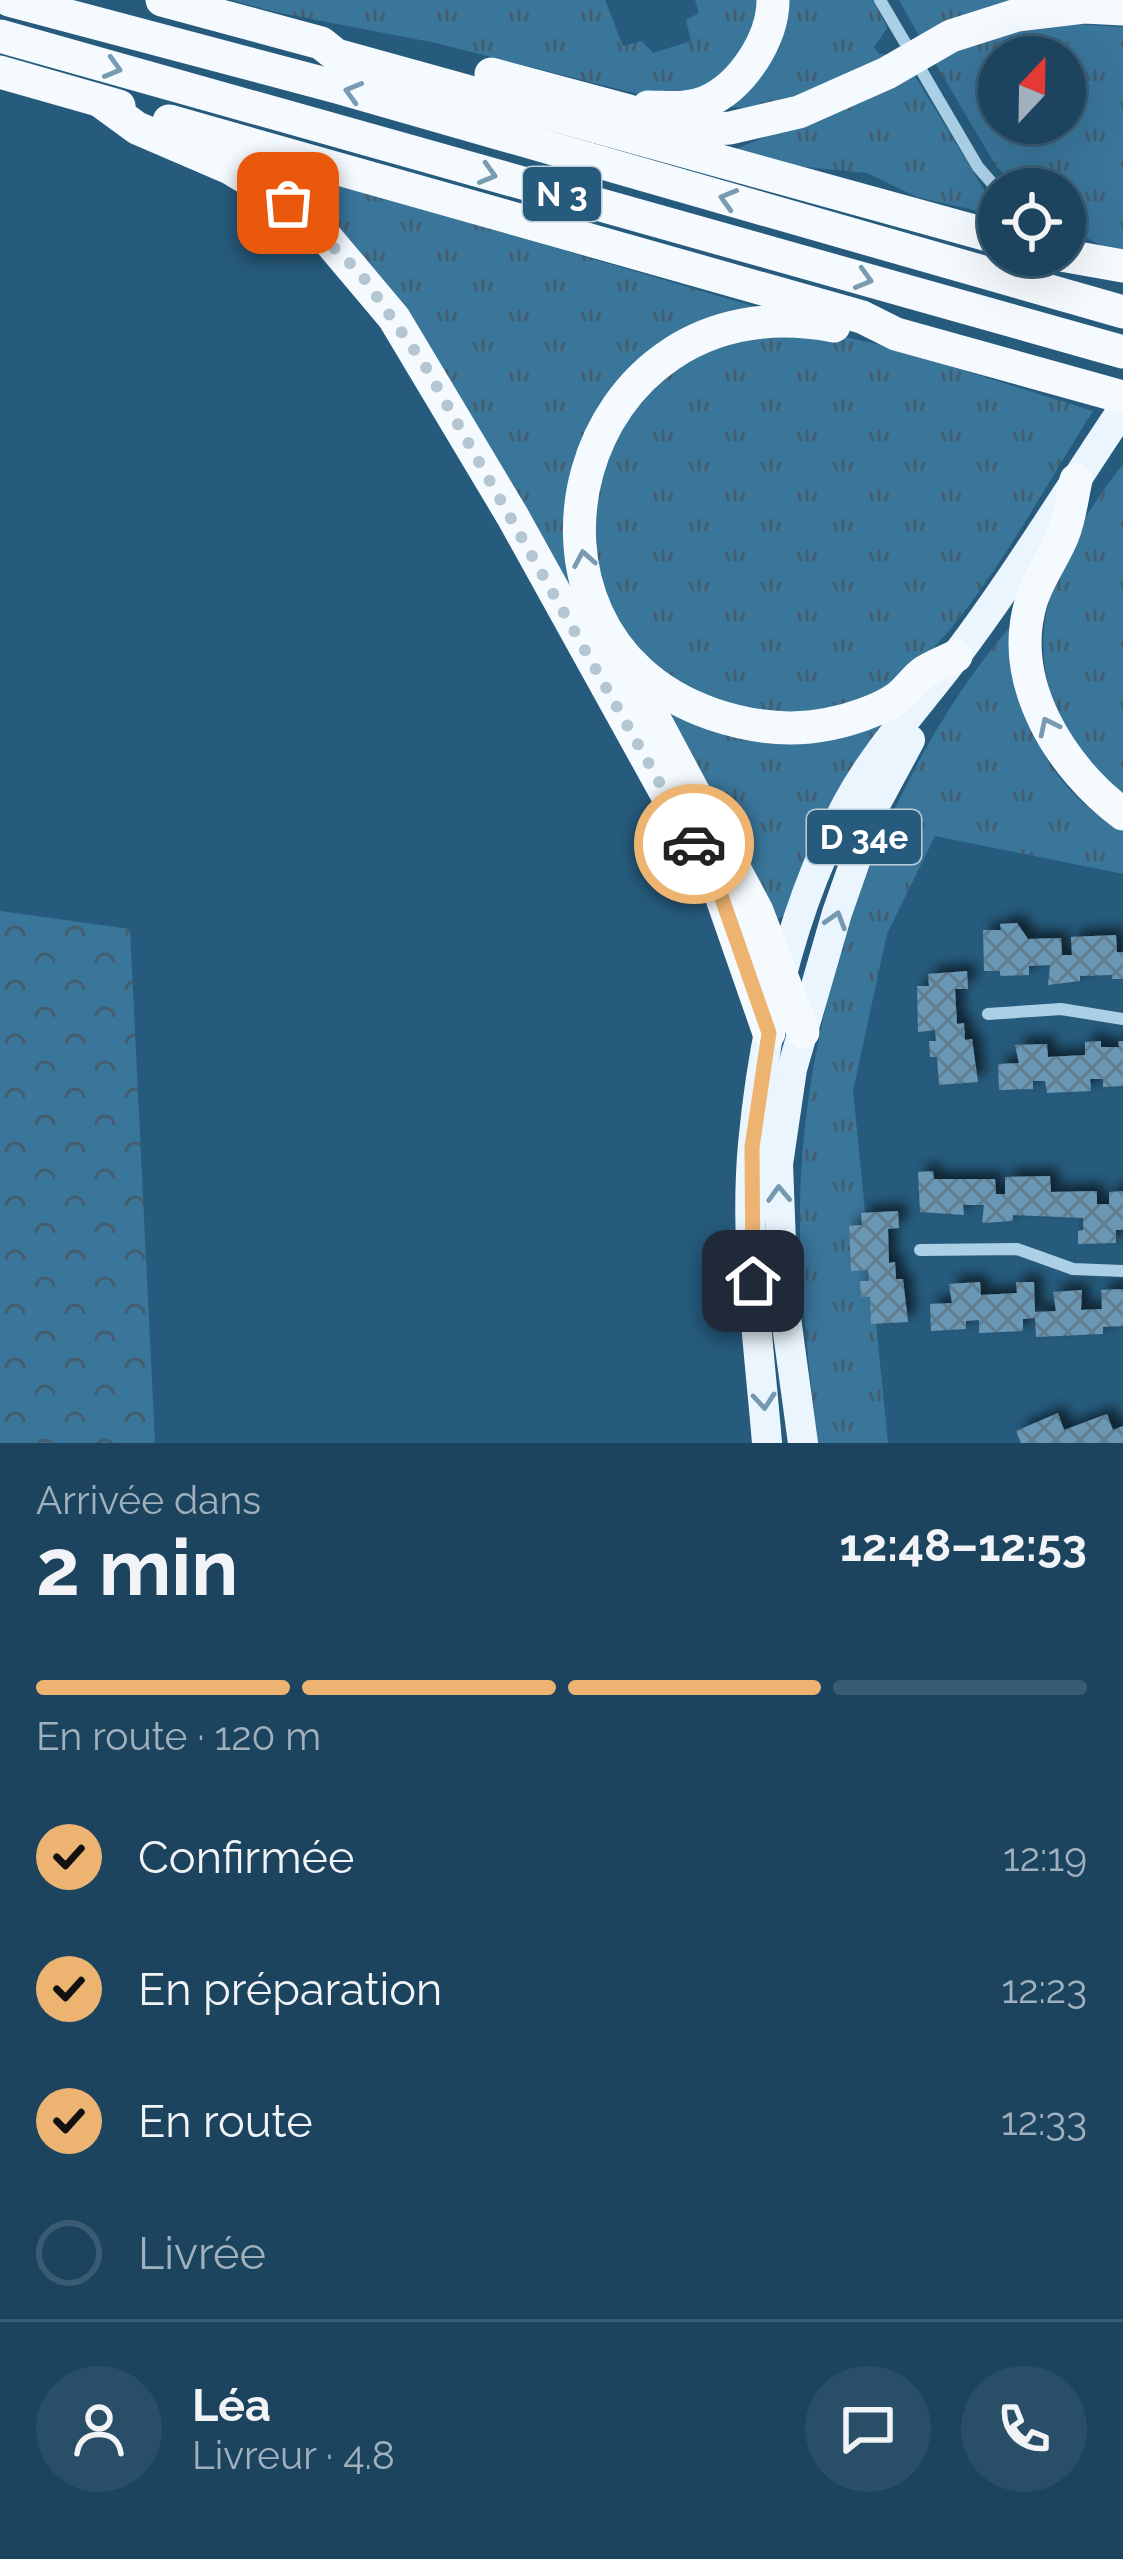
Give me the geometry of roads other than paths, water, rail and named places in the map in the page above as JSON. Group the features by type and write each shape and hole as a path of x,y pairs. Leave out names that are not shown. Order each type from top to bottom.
{"highway":[{"name":"N 3","path":"9,0 338,87 1123,312"},
{"path":"162,0 321,43 336,55 978,232"},
{"path":"629,111 651,106 679,108 707,101 729,86 752,62 773,20 772,0"},
{"path":"321,43 342,34 629,111 652,124 695,130 730,128 799,112 886,73 951,36 1017,15 1084,7 1123,10"},
{"name":"N 3","path":"0,36 1123,352"},
{"path":"0,72 862,317 896,334 1123,397"},
{"path":"100,101 137,128 198,152 288,203 349,262 394,318 502,498 718,887 769,1033"},
{"path":"1086,259 1119,265"},
{"path":"896,334 805,320 747,323 691,341 664,356 620,402 591,456 578,521 582,560 592,599 632,664 699,710 749,725 833,724 897,698 923,673 956,656"},
{"path":"1076,480 1064,533 1029,607 1031,682 1041,714 1073,769 1123,814"},
{"path":"632,664 637,686 757,911 803,1032"}],"main road":[{"path":"1076,480 1123,409"},
{"name":"D 34e","path":"767,1443 753,1281 752,1147 769,1033 810,887 848,803 896,729 956,656 1076,480"},
{"name":"D 34e","path":"803,1443 783,1296 778,1164 792,1069 837,913 875,805 956,656"}],"street":[{"path":"880,0 979,168"},
{"path":"1086,250 1119,265"},
{"path":"988,1014 1061,1009 1123,1019"},
{"path":"920,1250 1017,1249 1073,1269 1123,1271"}]}
